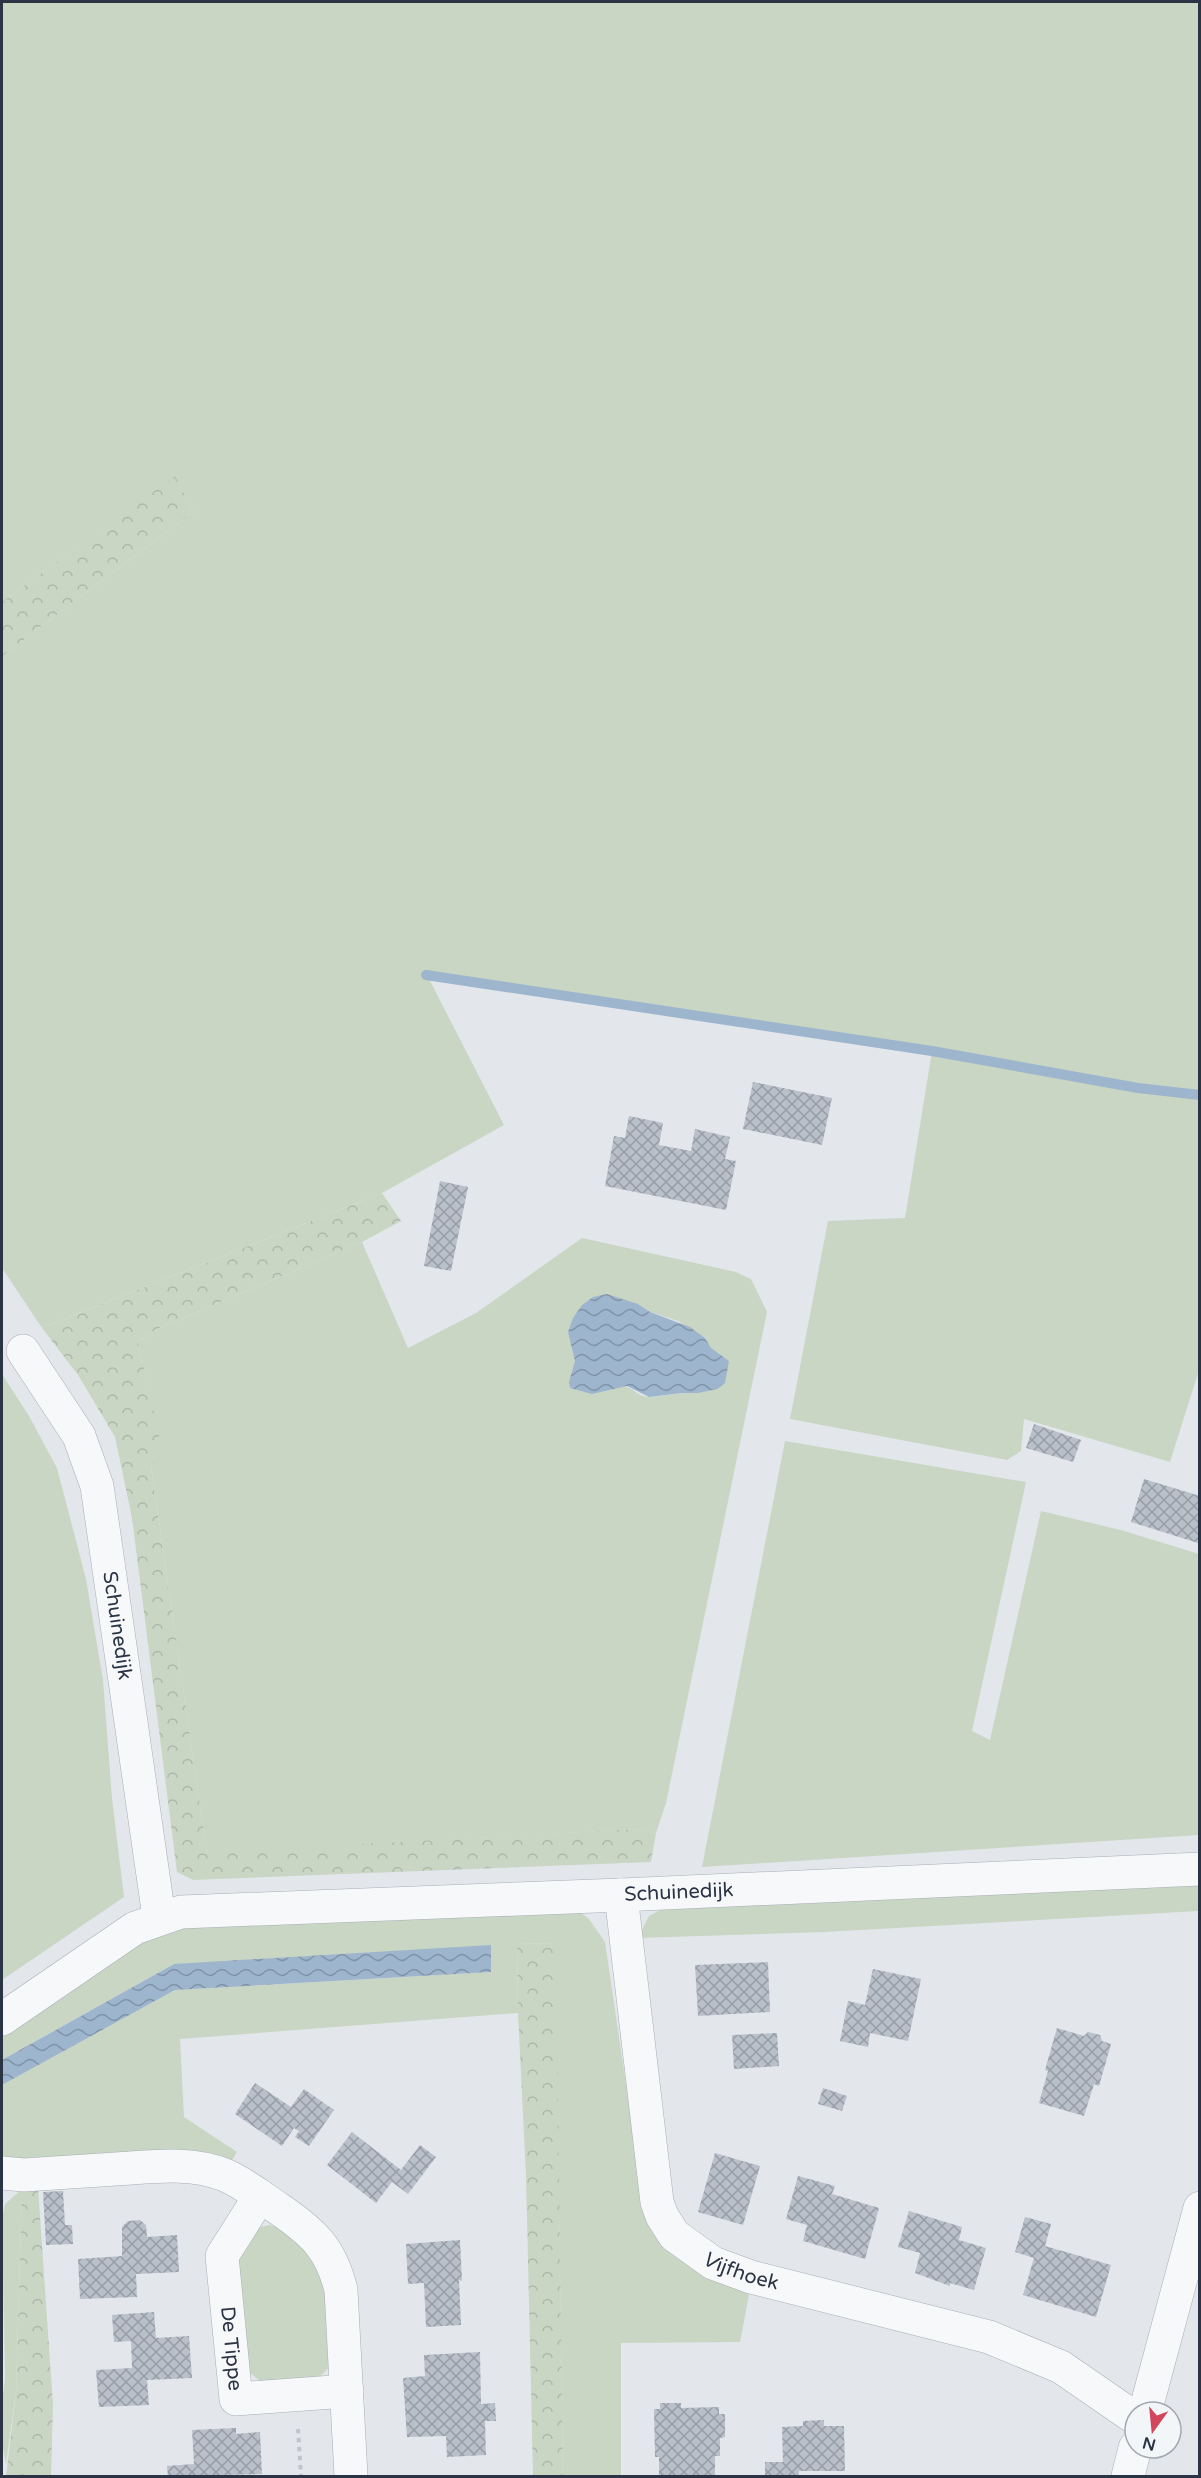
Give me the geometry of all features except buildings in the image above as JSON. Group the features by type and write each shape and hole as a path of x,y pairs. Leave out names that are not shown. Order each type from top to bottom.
{"street":[{"name":"Schuinedijk","path":"23,1351 80,1436 98,1486 159,1917"},
{"name":"Schuinedijk","path":"2,2019 135,1928 159,1917 181,1912 1200,1869"},
{"name":"Vijfhoek","path":"621,1895 657,2202 662,2216 674,2235 712,2263 751,2277 989,2337 1061,2367 1123,2410"},
{"path":"2,2173 24,2175 190,2166 226,2175 301,2223 316,2237 336,2271 340,2290 351,2476"},
{"name":"De Tippe","path":"260,2196 222,2256 236,2399 347,2391"},
{"path":"1148,2400 1200,2208"},
{"path":"1128,2476 1132,2460"}],"path":[{"path":"295,2395 301,2476"}],"green space":[{"path":"2,2 1199,2 1200,1367 1170,1462 1024,1419 1021,1451 1007,1460 790,1419 828,1221 905,1218 932,1051 427,975 504,1125 382,1193 42,1328 2,1268 2,656 193,512 175,477 2,602"},
{"path":"175,476 193,512 2,656 2,602"},
{"path":"382,1193 401,1221 362,1242 155,1330 138,1342 163,1453 151,1467 207,1853 635,1829 656,1833 651,1862 193,1880 177,1872 132,1518 115,1437 78,1375 42,1328"},
{"path":"582,1238 736,1272 751,1279 767,1312 666,1803 656,1833 635,1829 207,1854 151,1467 162,1452 138,1342 155,1330 362,1242 408,1348 476,1313","holes":["638,1304 650,1312 678,1321 705,1338 710,1348 729,1361 698,1393 650,1397 639,1394 628,1387 611,1390 571,1376 575,1361"]},
{"path":"2,1374 29,1416 57,1468 86,1579 103,1680 112,1798 124,1897 2,1980"},
{"path":"785,1441 1026,1482 972,1731 990,1740 1041,1511 1121,1530 1199,1554 1199,1835 702,1867"},
{"path":"1199,1881 1199,1911 825,1932 638,1938 649,1916 668,1906"},
{"path":"573,1907 589,1919 605,1942 644,2206 743,2287 749,2295 740,2342 621,2343 621,2476 563,2476 555,1943 517,1944 518,2013 180,2039 184,2117 237,2152 229,2165 2,2159 2,2085 175,1990 491,1972 174,1964 2,2060 2,2032 162,1930 340,1918"},
{"path":"556,1943 563,2476 533,2476 526,2176 517,1944"},
{"path":"38,2187 53,2405 51,2476 6,2476 16,2392 22,2189"},
{"path":"22,2189 16,2392 6,2464 2,2443 2,2401 5,2379 2,2218 5,2204"},
{"path":"270,2225 298,2235 327,2284 332,2364 318,2379 260,2381 248,2371 237,2260 260,2227"}],"water":[{"path":"607,1294 638,1304 650,1312 690,1327 705,1338 711,1348 729,1361 725,1383 717,1389 698,1393 649,1397 627,1386 592,1394 570,1388 569,1382 575,1361 568,1332 573,1318 582,1305 593,1297"},
{"path":"491,1945 491,1972 175,1990 2,2085 2,2060 174,1964"}],"waterway":[{"path":"426,975 932,1051 1138,1088 1200,1095"}]}
